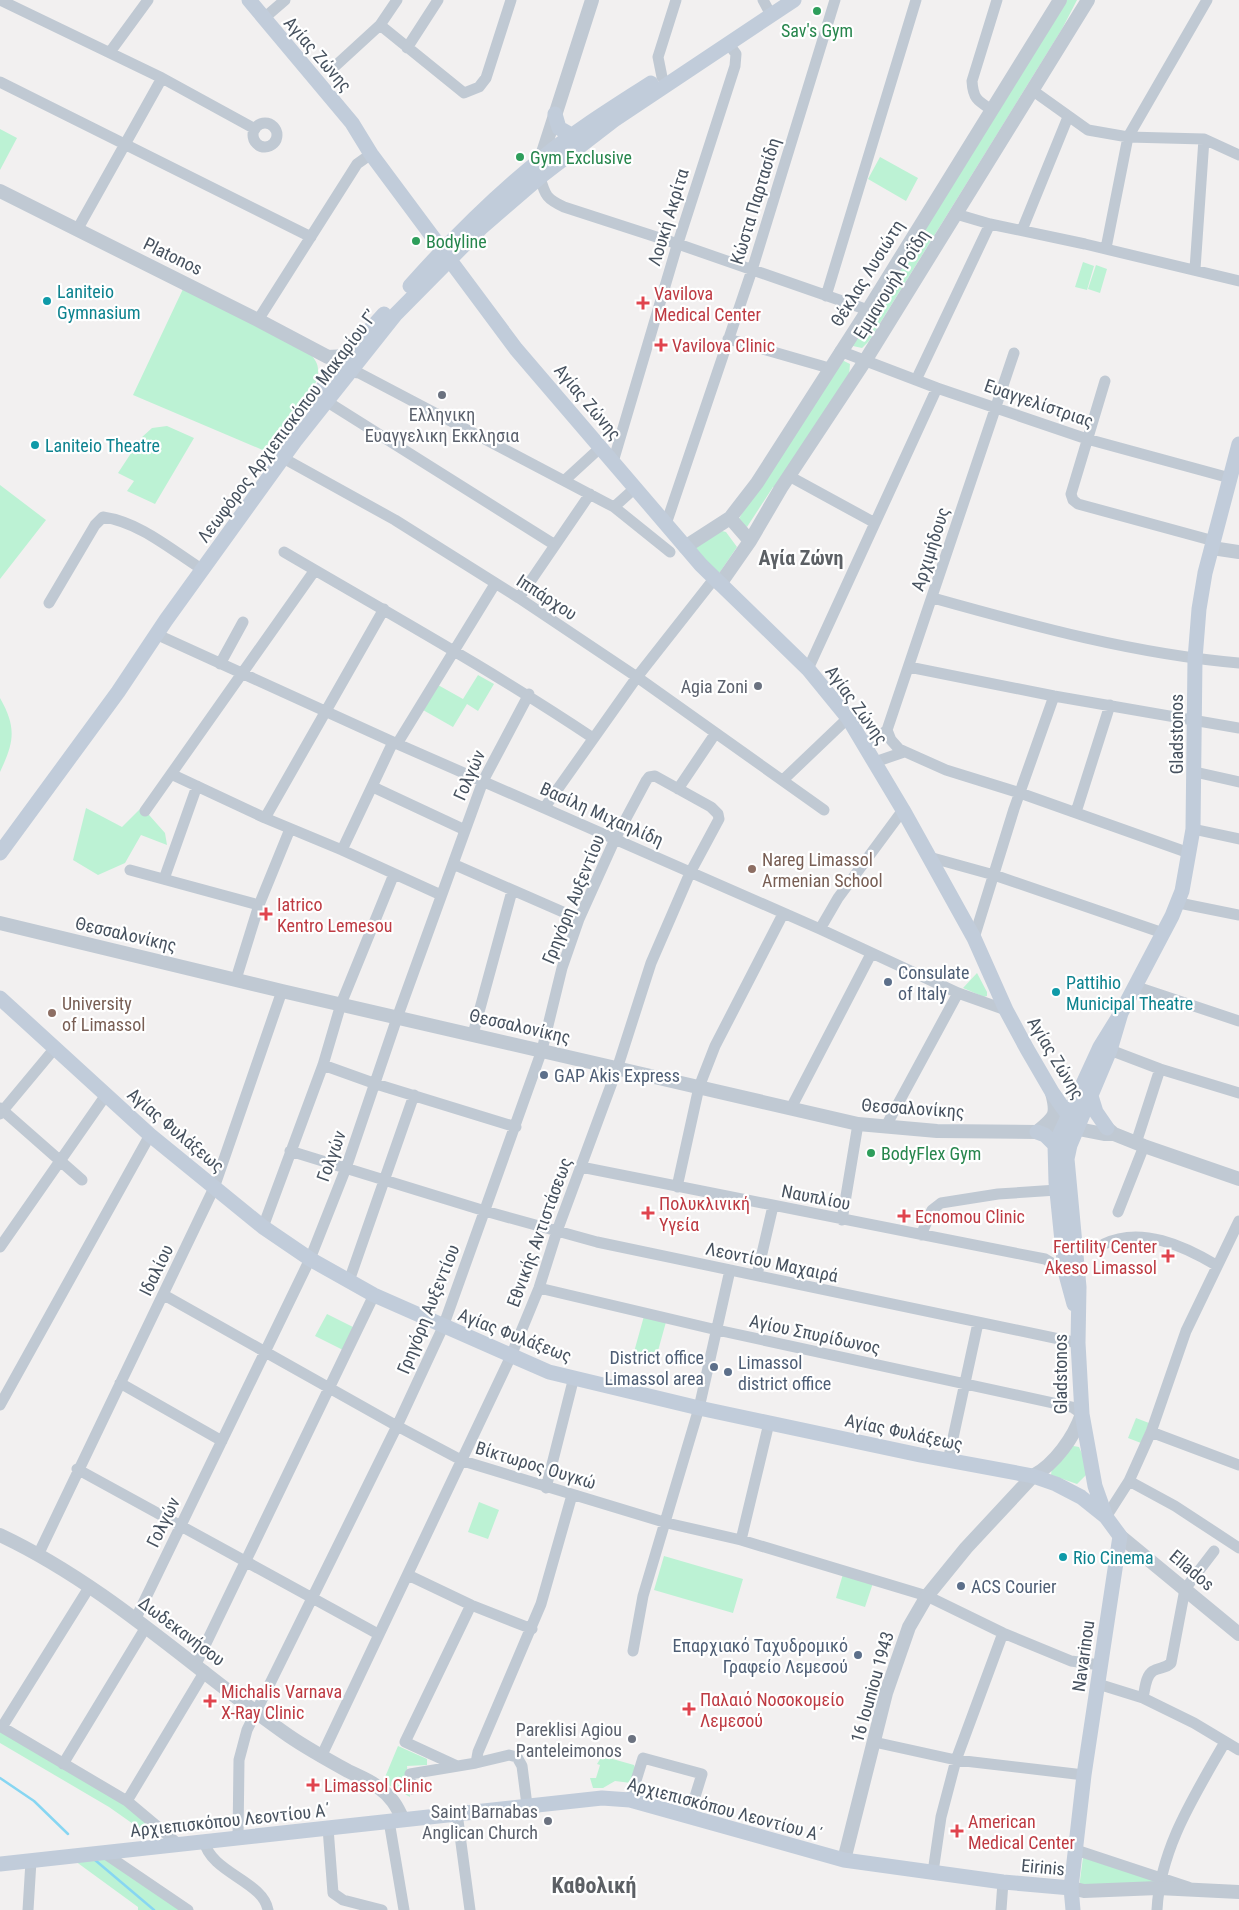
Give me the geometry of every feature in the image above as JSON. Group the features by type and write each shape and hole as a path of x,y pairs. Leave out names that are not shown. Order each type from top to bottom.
{"main road":[{"name":"Αγίας Ζώνης","path":"249,0 263,19 319,82 358,133 370,154 449,252"},
{"name":"Λεωφόρος Αρχιεπισκόπου Μακαρίου Γ’","path":"0,853 197,566 346,356 541,158 609,110 770,6 794,0"},
{"name":"Λεωφόρος Αρχιεπισκόπου Μακαρίου Γ’","path":"0,840 158,635 283,458 326,401 449,252 540,177 614,120 728,44 770,6"},
{"path":"555,114 559,128 573,136"},
{"name":"Αγίας Ζώνης","path":"358,133 376,146 516,349 528,360 666,524 678,550 717,582 808,669 848,718 903,810 974,938 1006,1010 1052,1092 1073,1122"},
{"name":"Gladstonos","path":"1086,1094 1100,1047 1121,1013 1179,903 1187,872 1193,829 1195,772 1193,719 1195,659 1200,609 1213,544 1239,444"},
{"name":"Αγίας Φυλάξεως","path":"1,1001 150,1135 214,1188 263,1226 310,1258 374,1295 549,1372 699,1408 948,1461 1033,1476 1082,1496 1106,1517"},
{"name":"Gladstonos","path":"1078,1312 1065,1271 1064,1244 1057,1190 1056,1145 1073,1122 1110,1050 1121,1013"},
{"path":"1052,1092 1068,1099 1086,1094 1110,1131"},
{"name":"Gladstonos","path":"1073,1122 1067,1159 1079,1287 1078,1343 1082,1414"},
{"path":"1037,1132 1045,1135 1056,1145"},
{"path":"1082,1414 1095,1486 1106,1517 1120,1536"},
{"name":"Navarinou","path":"1073,1910 1071,1888 1084,1775 1120,1536"},
{"name":"Αρχιεπισκόπου Λεοντίου Α΄","path":"0,1864 594,1798 630,1800 844,1860"},
{"name":"Eirinis","path":"844,1860 1003,1882 1071,1888"}],"street":[{"path":"0,0 162,78 254,129"},
{"path":"110,52 148,0"},
{"path":"263,19 285,0"},
{"path":"332,69 380,25 397,0"},
{"path":"407,48 438,0"},
{"path":"380,25 464,93 479,88 486,78 511,0"},
{"path":"541,158 592,0"},
{"path":"662,77 658,58 676,0"},
{"name":"Κώστα Παρτασίδη","path":"666,524 752,270 836,0"},
{"path":"826,296 916,0"},
{"path":"992,110 973,94 972,81 996,0"},
{"name":"Θέκλας Λυσιώτη","path":"678,550 730,518 757,483 829,368 868,310 1060,0"},
{"name":"Εμμανουήλ Ροΐδη","path":"717,582 750,541 789,476 865,361 1088,0"},
{"path":"1106,248 1128,137 1207,0"},
{"name":"Λουκή Ακρίτα","path":"613,462 678,244 735,66 736,54 728,44"},
{"path":"77,230 162,78"},
{"path":"0,82 310,237"},
{"path":"1032,90 1088,130 1128,137 1204,139 1239,155"},
{"path":"1022,230 1068,117"},
{"path":"1196,270 1204,139"},
{"path":"258,320 357,164 370,154"},
{"path":"540,177 544,194 551,201 564,208 678,244 868,310"},
{"name":"Platonos","path":"0,191 328,357"},
{"path":"956,214 990,224 1106,248 1239,280"},
{"path":"916,380 990,224"},
{"path":"728,339 829,368"},
{"name":"Ευαγγελίστριας","path":"840,351 936,388 997,407 1086,439 1230,478"},
{"name":"Αρχιμήδους","path":"887,730 910,667 1014,353"},
{"path":"332,375 328,357 346,356"},
{"path":"351,372 359,373 614,506 678,550"},
{"path":"1106,381 1086,439 1071,494 1073,500 1078,504 1239,552"},
{"path":"808,669 936,388"},
{"path":"326,401 555,545"},
{"path":"565,480 601,447"},
{"name":"Ιππάρχου","path":"283,458 395,520 519,598 637,677 824,810"},
{"path":"789,476 875,524"},
{"path":"614,506 635,488"},
{"path":"519,598 590,494"},
{"path":"49,603 96,525 103,517 113,518 152,535 197,566"},
{"path":"730,518 750,541"},
{"path":"284,552 529,694 593,738"},
{"path":"146,811 315,570"},
{"path":"545,808 637,677 717,582"},
{"path":"342,850 395,744 495,584"},
{"path":"933,598 1071,634 1195,659 1239,663"},
{"path":"265,818 384,609"},
{"path":"220,664 243,622"},
{"name":"Βασίλη Μιχαηλίδη","path":"158,635 395,744 820,929 958,993 1006,1010"},
{"path":"910,667 1054,696 1239,728"},
{"name":"Γολγών","path":"63,1764 141,1622 180,1526 310,1258 346,1168 397,1018 483,781 529,694"},
{"path":"974,938 1020,793 1054,696"},
{"path":"1076,812 1110,705"},
{"path":"783,780 848,718"},
{"path":"863,743 878,737 887,730 896,746 904,752 946,770 1076,812 1189,853"},
{"path":"678,789 715,734"},
{"path":"875,762 904,752"},
{"path":"1195,772 1239,782"},
{"path":"171,774 441,896"},
{"name":"Γρηγόρη Αυξεντίου","path":"238,1839 239,1760 246,1730 397,1426 443,1326 516,1127 542,1050 562,968 579,919 615,839 644,784 652,776 661,778 678,789"},
{"path":"164,879 198,786"},
{"path":"373,787 465,830"},
{"name":"Εθνικής Αντιστάσεως","path":"321,1756 512,1356 539,1288 557,1231 617,1069 651,963 690,873 719,819 718,814 711,807 678,789"},
{"path":"820,929 838,898 903,810"},
{"path":"236,979 259,905 290,829"},
{"path":"1193,829 1239,838"},
{"path":"929,857 994,875 1163,933"},
{"path":"453,864 579,919"},
{"path":"130,870 259,905"},
{"path":"263,1226 323,1065 341,1004 394,874"},
{"path":"472,1034 512,891"},
{"path":"1179,903 1239,915"},
{"path":"678,1187 700,1087 715,1046 783,914"},
{"name":"Θεσσαλονίκης","path":"0,924 858,1124 937,1131 1037,1132 1073,1122"},
{"path":"791,1108 871,954"},
{"path":"1134,986 1239,1021"},
{"name":"Ιδαλίου","path":"38,1555 214,1188 282,991"},
{"path":"886,1126 958,993"},
{"path":"55,1048 1,1111 82,1180"},
{"path":"1110,1050 1160,1069 1239,1093"},
{"path":"323,1065 376,1084 516,1127"},
{"path":"1118,1212 1140,1145 1160,1069"},
{"path":"1037,1132 1054,1116 1056,1109 1052,1092"},
{"path":"0,1247 106,1095"},
{"path":"349,1281 414,1095"},
{"path":"1073,1122 1104,1134 1110,1131 1140,1145 1239,1179"},
{"path":"842,1220 858,1124"},
{"path":"0,1405 150,1135"},
{"name":"Λεοντίου Μαχαιρά","path":"290,1151 385,1182 557,1231 730,1270 1078,1343"},
{"name":"Ναυπλίου","path":"581,1167 1045,1259 1065,1271"},
{"path":"921,1235 932,1210 941,1203 998,1194 1057,1190"},
{"path":"757,1275 773,1206"},
{"path":"1106,1517 1129,1481 1151,1432 1186,1330 1239,1221"},
{"path":"1104,1244 1113,1240 1152,1238 1202,1256 1216,1265"},
{"path":"1045,1259 1064,1244"},
{"path":"633,1651 643,1596 667,1523 699,1408 730,1270"},
{"name":"Αγίου Σπυρίδωνος","path":"539,1288 717,1330 1072,1407 1082,1414"},
{"name":"Βίκτωρος Ουγκώ","path":"164,1294 397,1426 463,1461 546,1488 667,1523 741,1540 927,1596 1003,1633 1071,1661 1100,1665"},
{"path":"127,1801 201,1668 245,1560 331,1388 374,1295"},
{"path":"948,1461 978,1323"},
{"path":"546,1488 574,1378"},
{"path":"120,1383 222,1441"},
{"name":"Gladstonos","path":"1033,1476 1045,1470 1070,1439 1077,1428 1082,1414"},
{"path":"741,1540 770,1423"},
{"path":"1151,1432 1239,1465"},
{"path":"78,1469 378,1634"},
{"name":"16 Iouniou 1943","path":"844,1860 886,1693 909,1627 927,1596 970,1543 1033,1476"},
{"path":"1129,1481 1175,1506 1239,1548"},
{"path":"476,1763 478,1752 543,1600 572,1495"},
{"name":"Δωδεκανήσου","path":"0,1536 38,1555 90,1586 141,1622 255,1711 321,1756 378,1786 393,1800 396,1820"},
{"name":"Ellados","path":"1120,1536 1239,1634"},
{"path":"1143,1698 1148,1676 1153,1671 1166,1668 1171,1663 1185,1588 1214,1551"},
{"path":"408,1575 471,1606 532,1629"},
{"path":"90,1586 1,1726 127,1801 176,1843"},
{"path":"457,1766 405,1742 471,1606"},
{"path":"933,1872 941,1817 956,1760 1003,1633"},
{"path":"1098,1684 1143,1698 1194,1723 1239,1750"},
{"path":"874,1742 956,1760 1084,1775"},
{"path":"1157,1910 1160,1882 1170,1847 1184,1815 1225,1742"},
{"path":"412,1789 410,1774 476,1763 509,1754 517,1757 522,1766 527,1805"},
{"path":"630,1800 643,1758 702,1774 689,1816"},
{"path":"458,1813 470,1910"},
{"path":"396,1820 404,1910"},
{"path":"328,1828 333,1893 342,1900 382,1910"},
{"path":"204,1841 206,1848 215,1860 262,1897 268,1910"},
{"path":"1076,1850 1160,1882"},
{"path":"104,1853 188,1910"},
{"path":"28,1910 31,1861"},
{"path":"1001,1910 1003,1882"},
{"name":"Eirinis","path":"1071,1888 1084,1891 1160,1882 1195,1889 1239,1892"}],"green space":[{"path":"1067,0 1077,0 1062,29 869,341 862,348 853,346 852,343"},
{"path":"0,129 17,138 0,170"},
{"path":"880,157 918,178 906,201 868,179"},
{"path":"1083,262 1094,266 1087,290 1075,287"},
{"path":"1096,265 1107,269 1100,293 1088,289"},
{"path":"183,289 308,352 316,361 318,371 315,385 265,451 133,395"},
{"path":"844,361 850,364 849,376 777,488 773,487 747,527 738,521 742,513 840,362"},
{"path":"167,426 194,438 155,504 127,491 134,481 118,473 141,438 152,428"},
{"path":"0,485 46,520 0,579"},
{"path":"722,531 726,532 737,547 720,572 717,573 694,550 703,541"},
{"path":"478,675 494,684 478,711 467,704 453,727 423,710 438,685 463,699"},
{"path":"0,698 9,718 12,735 11,743 0,772"},
{"path":"142,807 165,833 167,845 141,835 125,863 98,875 73,860 86,808 122,827"},
{"path":"977,973 987,992 987,996 984,997 963,988"},
{"path":"327,1314 355,1328 343,1350 315,1336"},
{"path":"644,1316 666,1322 656,1358 634,1352"},
{"path":"1136,1418 1149,1423 1141,1443 1128,1438"},
{"path":"1068,1445 1079,1447 1090,1471 1077,1484 1051,1475 1052,1467"},
{"path":"479,1502 499,1510 488,1539 468,1532"},
{"path":"664,1556 743,1579 733,1613 654,1590"},
{"path":"843,1574 873,1583 865,1607 836,1598"},
{"path":"0,1731 138,1813 154,1831 152,1835 138,1835 136,1826 109,1807 0,1743"},
{"path":"398,1746 427,1759 427,1765 407,1766 410,1797 383,1782"},
{"path":"602,1756 634,1765 636,1770 631,1783 615,1781 603,1788 593,1788 590,1778 596,1778 600,1765 597,1764"},
{"path":"1083,1857 1157,1880 1156,1886 1079,1888"},
{"path":"108,1859 185,1910 138,1910 138,1907 75,1861"}],"waterway":[{"path":"0,1778 34,1801 68,1834"},
{"path":"95,1860 154,1910"}],"place":[{"name":"Sav's Gym","path":"817,11"},
{"name":"Gym Exclusive","path":"520,157"},
{"name":"Bodyline","path":"416,241"},
{"name":"Laniteio Gymnasium","path":"47,301"},
{"name":"Vavilova Medical Center","path":"643,303"},
{"name":"Vavilova Clinic","path":"661,345"},
{"name":"Ελληνικη Ευαγγελικη Εκκλησια","path":"442,395"},
{"name":"Laniteio Theatre","path":"35,445"},
{"name":"Agia Zoni","path":"758,686"},
{"name":"Nareg Limassol Armenian School","path":"752,869"},
{"name":"Iatrico Kentro Lemesou","path":"266,914"},
{"name":"Consulate of Italy","path":"888,982"},
{"name":"Pattihio Municipal Theatre","path":"1056,992"},
{"name":"University of Limassol","path":"52,1013"},
{"name":"GAP Akis Express","path":"544,1075"},
{"name":"BodyFlex Gym","path":"871,1153"},
{"name":"Πολυκλινική Υγεία","path":"648,1213"},
{"name":"Ecnomou Clinic","path":"904,1216"},
{"name":"Fertility Center Akeso Limassol","path":"1168,1256"},
{"name":"District office Limassol area","path":"714,1367"},
{"name":"Limassol district office","path":"728,1372"},
{"name":"Rio Cinema","path":"1063,1557"},
{"name":"ACS Courier","path":"961,1586"},
{"name":"Επαρχιακό Ταχυδρομικό Γραφείο Λεμεσού","path":"858,1655"},
{"name":"Michalis Varnava X-Ray Clinic","path":"210,1701"},
{"name":"Παλαιό Νοσοκομείο Λεμεσού","path":"689,1709"},
{"name":"Pareklisi Agiou Panteleimonos","path":"632,1739"},
{"name":"Limassol Clinic","path":"313,1785"},
{"name":"Saint Barnabas Anglican Church","path":"548,1821"},
{"name":"American Medical Center","path":"957,1831"}],"district":[{"name":"Αγία Ζώνη","path":"801,558"},
{"name":"Καθολική","path":"594,1885"}]}
